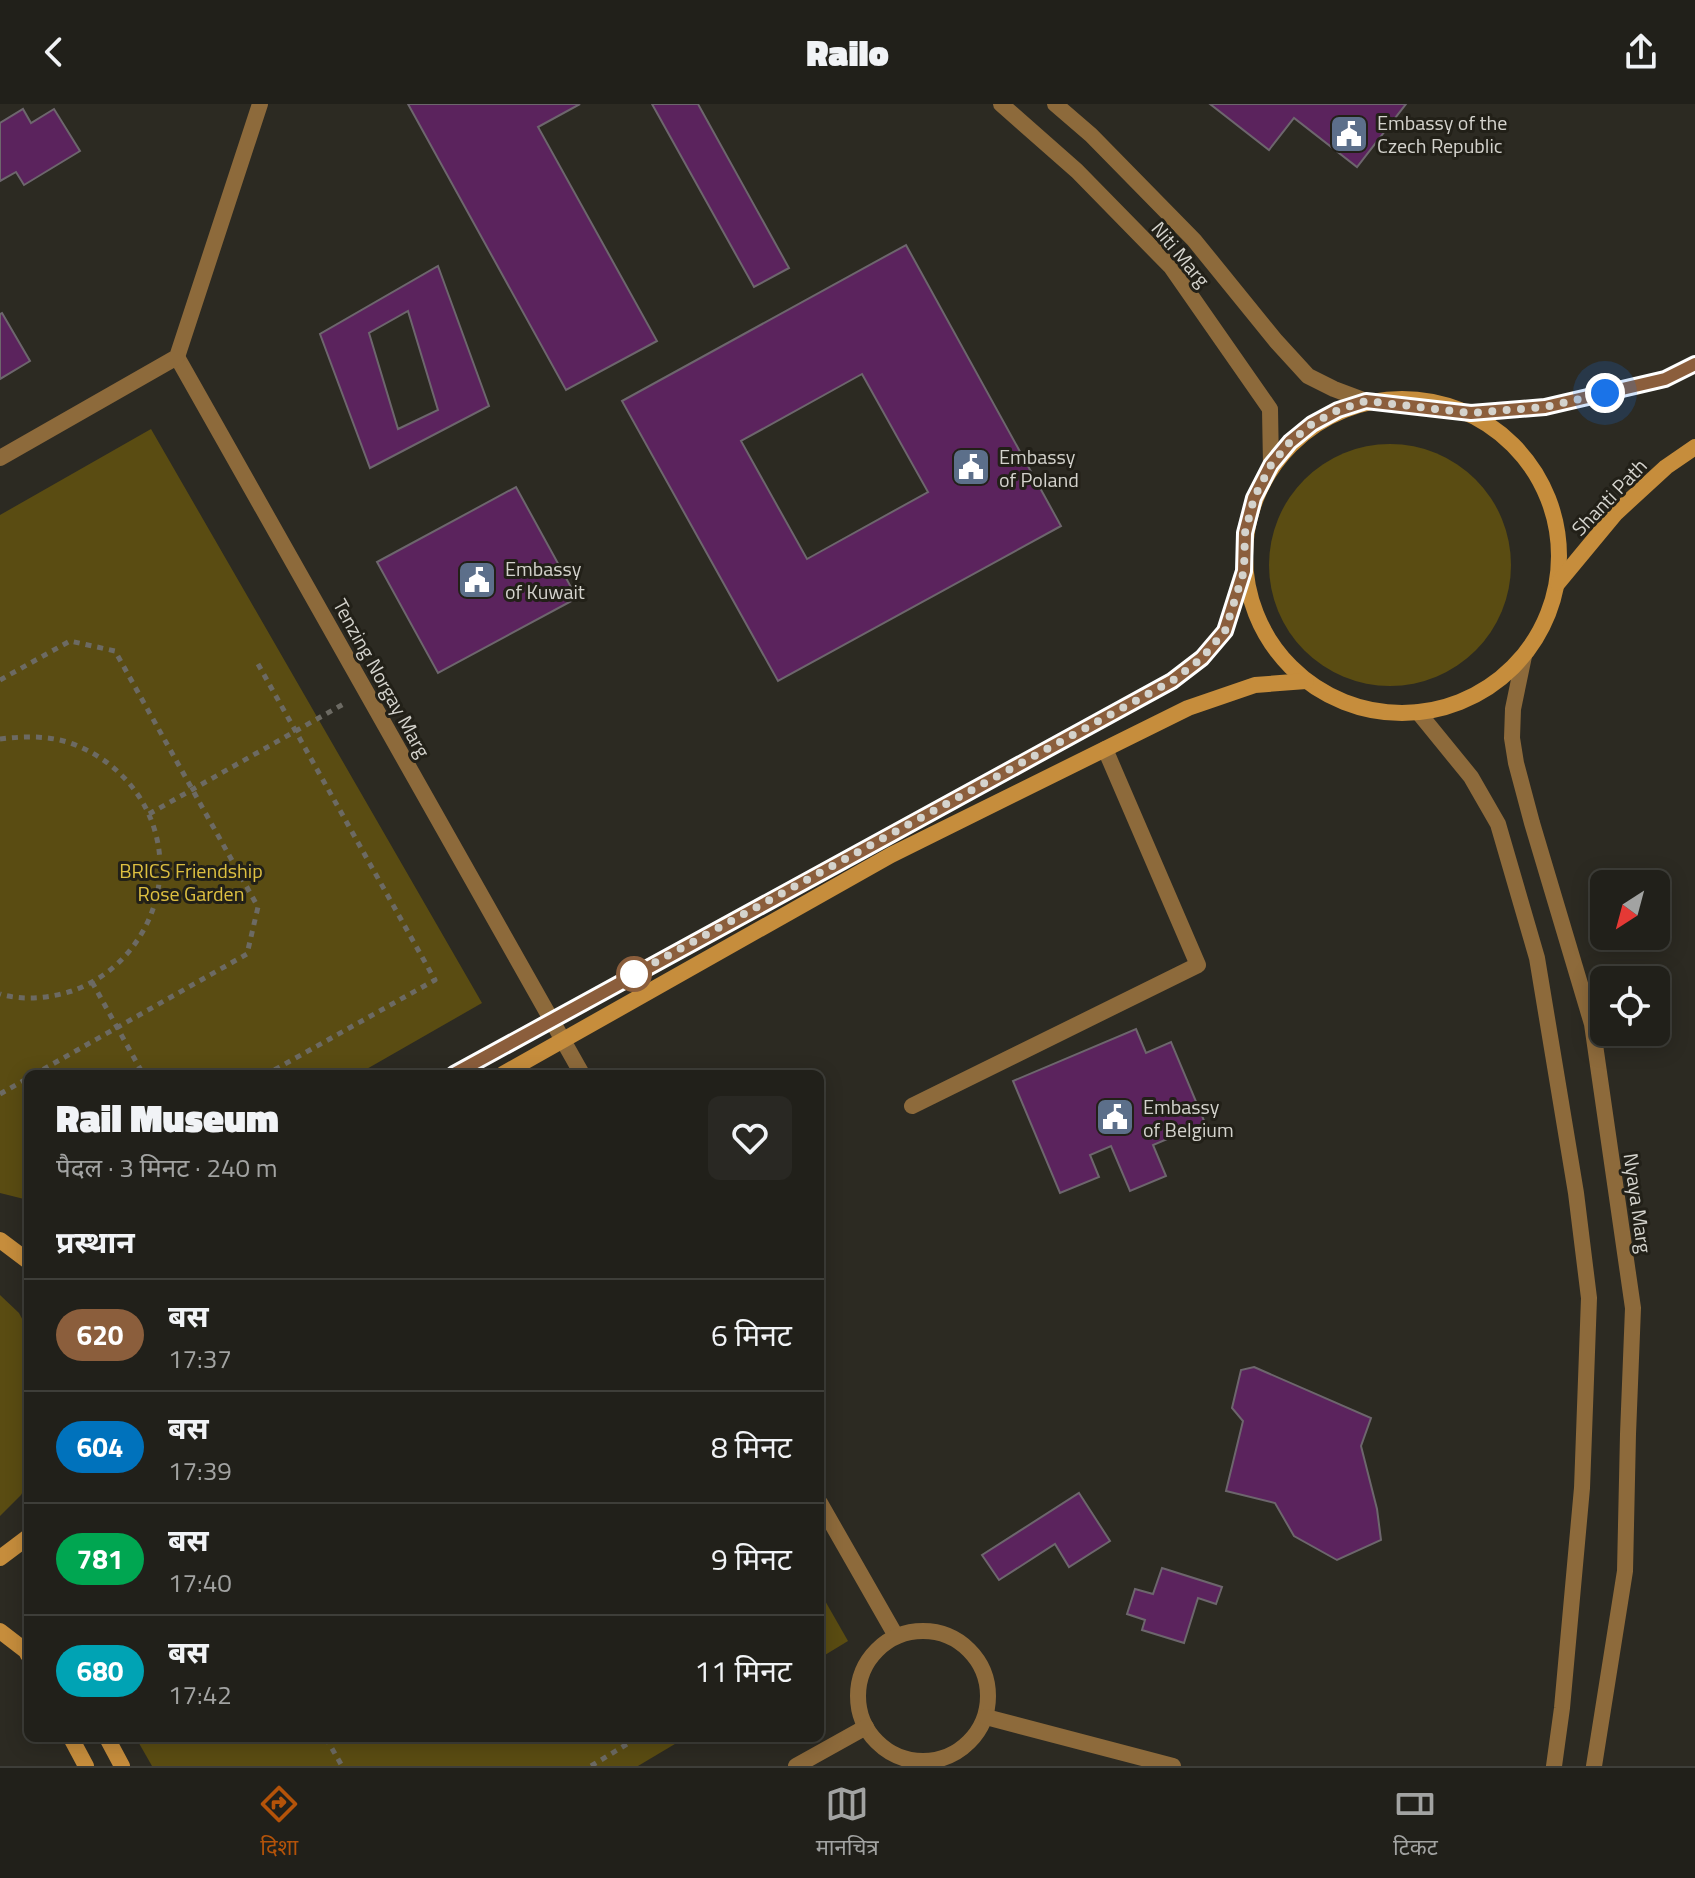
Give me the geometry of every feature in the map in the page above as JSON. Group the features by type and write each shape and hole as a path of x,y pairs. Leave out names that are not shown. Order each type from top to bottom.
{"main road":[{"path":"1471,413 1496,428 1518,448 1536,471 1549,497 1557,525 1560,554 1558,583 1546,622 1524,656 1502,677 1477,695 1448,706 1418,712 1388,712 1359,707 1331,696 1306,681 1275,650 1254,612 1244,571 1245,533 1254,498 1271,465 1290,442 1312,424 1338,410 1366,401 1471,413 1545,407 1665,379 1695,364"},
{"name":"Shanti Path","path":"1558,583 1616,513 1666,467 1695,447"},
{"path":"461,1070 1172,681 1202,658 1225,631 1244,571"},
{"path":"510,1070 891,855 1188,708 1255,685 1306,681"},
{"path":"3,1241 24,1244"},
{"path":"3,1241 24,1258"},
{"path":"0,1558 24,1541"},
{"path":"0,1631 24,1649"},
{"path":"73,1742 86,1766"},
{"path":"109,1742 122,1766"}],"street":[{"path":"0,458 177,357 260,104"},
{"name":"Niti Marg","path":"1001,104 1077,171 1171,267 1270,409 1271,465"},
{"name":"Niti Marg","path":"1055,104 1091,135 1194,240 1308,376 1366,401"},
{"name":"Tenzing Norgay Marg","path":"177,357 580,1070"},
{"name":"Nyaya Marg","path":"1524,656 1513,709 1512,738 1516,763 1592,1024 1633,1308 1625,1571 1594,1766"},
{"path":"1418,712 1471,777 1498,824 1537,958 1578,1208 1589,1298 1582,1488 1554,1766"},
{"path":"912,1106 1198,965 1105,749"},
{"path":"824,1510 896,1636"},
{"path":"917,1631 939,1633 959,1641 975,1655 985,1674 989,1696 986,1717 976,1737 960,1751 940,1760 918,1762 897,1756 879,1745 866,1727 858,1707 858,1685 871,1657 896,1636 917,1631"},
{"path":"986,1717 1173,1766"},
{"path":"796,1766 866,1727"}],"path":[{"path":"0,680 70,641 115,651 258,907 247,954 42,1070"},
{"path":"258,664 435,980 274,1070"},
{"path":"149,814 366,692"},
{"path":"0,739 26,736 51,738 76,745 120,772 137,792 149,814 161,865 159,890 152,915 140,938 105,975 83,987 58,995 32,998 0,994"},
{"path":"92,982 141,1070"},
{"path":"0,1094 24,1080"},
{"path":"328,1742 342,1766"},
{"path":"591,1766 630,1742"}],"green space":[{"name":"BRICS Friendship Rose Garden","path":"151,429 482,1003 365,1070 24,1070 24,1199 0,1193 0,515"},
{"path":"1390,444 1414,446 1436,453 1476,479 1502,519 1509,541 1509,589 1502,611 1476,651 1436,677 1414,684 1390,686 1366,684 1344,677 1304,651 1278,611 1271,589 1269,565 1271,541 1278,519 1304,479 1344,453 1366,446"},
{"path":"0,1295 19,1313 24,1322 24,1489 0,1516"},
{"path":"824,1599 848,1641 824,1656"},
{"path":"138,1742 678,1742 638,1766 152,1766"}],"building":[{"path":"408,104 580,104 538,127 657,341 566,390"},
{"path":"652,104 698,104 789,268 754,287"},
{"name":"Embassy of the Czech Republic","path":"1210,104 1406,104 1357,167 1294,118 1269,150"},
{"path":"23,109 31,123 54,109 80,151 24,185 16,172 0,181 0,123"},
{"name":"Embassy of Poland","path":"906,245 1061,526 778,681 622,401","holes":["862,374 928,492 807,559 741,441"]},
{"path":"438,266 489,406 370,468 320,334","holes":["408,311 438,410 398,429 369,333"]},
{"path":"0,314 30,361 0,379"},
{"name":"Embassy of Kuwait","path":"516,487 577,598 438,673 377,562"},
{"name":"Embassy of Belgium","path":"1136,1029 1146,1053 1171,1042 1205,1123 1153,1145 1166,1176 1130,1191 1111,1146 1090,1155 1099,1177 1060,1193 1013,1081"},
{"path":"1254,1367 1371,1418 1361,1446 1377,1509 1381,1540 1337,1560 1294,1536 1275,1503 1226,1491 1243,1421 1232,1408 1241,1370"},
{"path":"1079,1493 1110,1541 1069,1567 1055,1544 999,1580 982,1555"},
{"path":"1162,1568 1222,1587 1216,1604 1198,1598 1184,1643 1142,1630 1145,1620 1127,1614 1135,1589 1153,1594"}],"bus line":[{"name":"620","path":"461,1070 1172,681 1202,658 1225,631 1244,571 1245,533 1254,498 1271,465 1290,442 1312,424 1338,410 1366,401 1471,413 1545,407 1665,379 1695,364"}],"place":[{"name":"Embassy of the Czech Republic","path":"1349,134"},
{"name":"Embassy of Poland","path":"971,467"},
{"name":"Embassy of Kuwait","path":"477,580"},
{"name":"Embassy of Belgium","path":"1115,1117"}],"route":[{"path":"634,974 1172,681 1202,658 1225,631 1244,571 1245,533 1254,498 1271,465 1290,442 1312,424 1338,410 1366,401 1471,413 1545,407 1605,393"}]}
